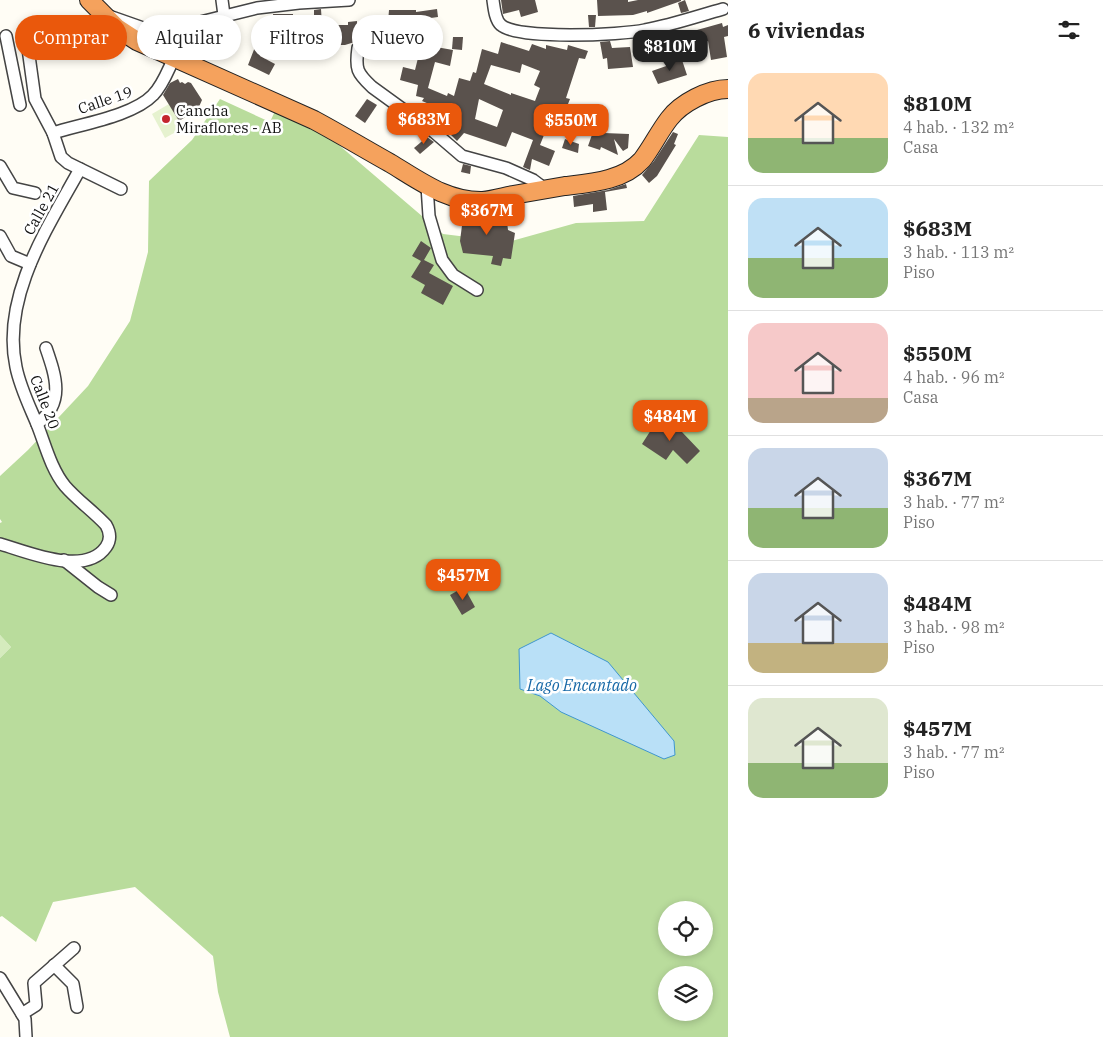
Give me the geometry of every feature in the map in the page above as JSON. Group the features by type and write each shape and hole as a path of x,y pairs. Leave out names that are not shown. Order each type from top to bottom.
{"highway":[{"path":"90,0 102,14 170,71 314,120 427,186 449,196 469,200 485,201 603,180 627,172 644,157 673,114 699,97 719,89 728,89"}],"street":[{"path":"222,0 224,15 299,1 349,0"},
{"path":"492,0 500,25 536,34 596,35 645,30 723,9"},
{"path":"102,14 137,26"},
{"path":"6,36 20,105"},
{"path":"30,60 35,99 53,133 60,157 68,163 120,189"},
{"path":"357,60 356,65 363,79 462,156 506,168 533,180 545,189"},
{"name":"Calle 19","path":"53,133 130,111 155,93 170,71"},
{"path":"0,166 13,188 35,193"},
{"name":"Calle 21","path":"30,264 50,222 80,169"},
{"path":"427,186 429,216 442,260 453,275 477,290"},
{"path":"0,236 11,256 30,264"},
{"name":"Calle 20","path":"30,264 18,304 13,333 16,366 21,386 54,468 64,484 96,514 109,530 108,544 100,554 86,561 64,560"},
{"path":"36,424 46,417 53,408 56,396 53,369 46,348"},
{"path":"0,544 39,556 64,560 111,595"},
{"path":"23,1016 36,1005 34,983 74,948"},
{"path":"54,965 73,984 77,1007"},
{"path":"0,978 23,1016 26,1037"}],"green space":[{"path":"220,99 270,122 275,111 333,140 443,234 508,242 576,223 644,221 699,135 728,137 728,1037 230,1037 218,992 213,956 135,887 53,902 36,942 2,916 0,917 0,658 11,647 0,635 0,523 2,522 0,519 0,476 28,450 88,386 130,321 148,252 149,181 192,140"},
{"name":"Cancha Miraflores - AB","path":"169,104 183,128 165,138 152,114"},
{"path":"0,635 11,647 0,658"}],"water":[{"name":"Lago Encantado","path":"551,633 608,662 674,741 675,755 664,759 561,712 540,696 520,689 519,649"}],"building":[{"path":"501,0 535,0 538,12 521,17 519,10 503,14"},
{"path":"597,0 628,0 628,2 638,0 681,1 647,13 647,11 633,15 598,16"},
{"path":"685,0 689,11 681,13 678,3"},
{"path":"321,9 321,15 314,15 314,10"},
{"path":"437,9 438,15 389,15 389,10 416,10 416,12"},
{"path":"273,14 293,14 273,15"},
{"path":"588,15 596,15 595,27 589,27"},
{"path":"348,22 352,22 352,43 342,45 342,25 348,25"},
{"path":"722,23 723,27 728,25 728,36 724,37 727,57 711,60 708,41 696,44 696,42 675,48 672,37"},
{"path":"665,33 668,43 658,47 659,51 646,54 642,38"},
{"path":"453,37 463,37 462,50 452,49"},
{"path":"610,41 612,48 630,47 633,67 608,69 607,58 603,59 600,42"},
{"path":"501,42 529,51 532,44 546,49 546,45 567,50 568,45 588,51 585,59 579,58 566,98 570,99 566,109 568,110 557,135 546,130 540,145 555,151 549,166 532,159 530,170 523,167 533,140 512,132 506,147 464,133 457,141 449,133 457,127 460,117 422,101 424,98 416,96 418,85 400,80 403,67 415,70 418,60 443,60 443,48 453,50 450,66 435,62 428,88 447,96 448,93 454,96 459,78 470,81 473,72 476,73 482,49 498,54","holes":["522,64 540,71 534,85 540,88 535,101 511,93 511,95 484,84 491,65 520,73","479,99 503,110 497,127 475,119"]},
{"path":"251,57 251,60 268,60 275,64 269,75 248,65"},
{"path":"681,57 687,75 658,84 652,71 672,64 671,60"},
{"path":"178,79 180,83 191,83 202,100 198,109 179,121 163,95 170,83"},
{"path":"367,99 377,105 365,123 355,116"},
{"path":"594,129 604,133 629,134 628,148 623,151 614,139 618,155 601,147 600,150 588,146"},
{"path":"673,132 678,134 674,144 676,145 657,176 649,183 642,175 654,161"},
{"path":"427,137 434,142 420,154 414,148"},
{"path":"565,139 579,144 578,153 562,148"},
{"path":"463,164 471,166 470,174 461,172"},
{"path":"626,184 627,188 605,192 607,210 593,212 593,204 574,207 573,196 608,190"},
{"path":"464,210 506,214 508,230 515,233 511,259 503,258 501,266 491,264 493,256 463,253 460,241"},
{"path":"421,241 431,248 424,260 434,265 429,273 453,286 443,305 421,293 425,285 411,277 421,261 412,256"},
{"path":"658,419 682,432 700,451 687,464 673,450 666,460 642,444"},
{"path":"464,587 475,607 462,615 450,595"}],"place":[{"name":"Cancha Miraflores - AB","path":"166,119"}]}
